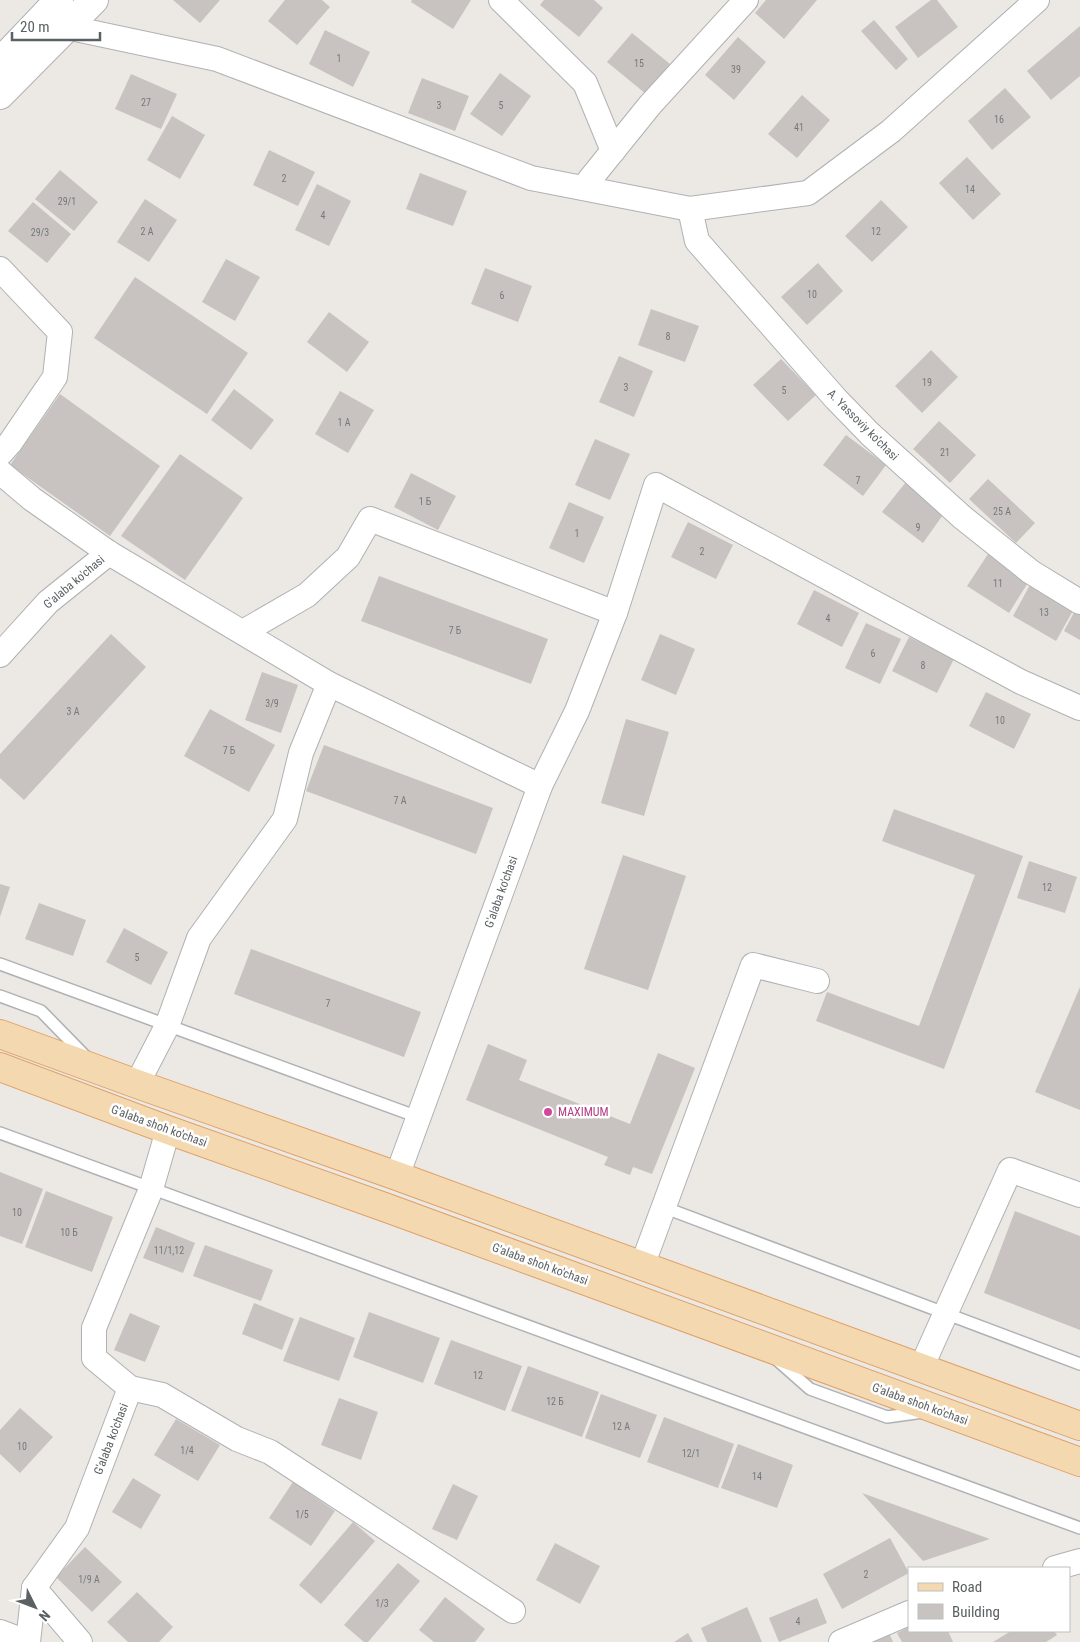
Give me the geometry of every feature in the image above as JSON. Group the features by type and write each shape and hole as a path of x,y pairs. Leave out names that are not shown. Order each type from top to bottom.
{"main road":[{"path":"0,62 59,0"},
{"path":"0,95 94,0"},
{"path":"0,1034 397,1176 1080,1426"},
{"name":"G'alaba shoh ko'chasi","path":"0,1067 1080,1462"}],"street":[{"path":"501,0 585,83 613,151"},
{"path":"583,188 650,106 746,0"},
{"path":"40,21 217,59 531,178 690,209 808,194 891,132 1028,3"},
{"name":"A. Yassoviy ko'chasi","path":"690,209 697,241 836,399 870,434 962,517 1032,572 1080,602"},
{"path":"0,269 60,332 55,377 10,443 0,454"},
{"path":"0,472 32,498 108,553 330,684 540,786"},
{"name":"G'alaba ko'chasi","path":"397,1176 540,786 577,711 615,613 656,485 1021,682 1080,708"},
{"path":"243,632 307,595 348,557 370,519 615,613"},
{"name":"G'alaba ko'chasi","path":"0,655 48,602 108,553"},
{"path":"137,1084 167,1026 199,938 285,819 301,753 330,684"},
{"path":"642,1266 753,965 817,981"},
{"name":"G'alaba ko'chasi","path":"0,1632 27,1642 34,1588 77,1528 130,1388 94,1358 94,1328 151,1189 168,1130"},
{"path":"920,1368 1010,1170 1080,1195"},
{"path":"130,1388 162,1395 237,1439 270,1452 513,1611"},
{"path":"1059,1567 1080,1561"},
{"path":"34,1588 80,1642"},
{"path":"842,1642 908,1613"}],"lane":[{"path":"0,964 418,1117"},
{"path":"0,996 41,1011 99,1070"},
{"path":"0,1133 1080,1528"},
{"path":"663,1208 1080,1364"}],"building":[{"path":"173,0 220,0 200,23"},
{"path":"285,0 322,0 330,7 297,45 268,21"},
{"path":"412,0 471,0 453,29 411,2"},
{"path":"544,0 594,0 603,8 579,37 540,5"},
{"path":"766,0 817,0 784,39 755,13"},
{"path":"931,0 937,0 958,27 918,58 895,27"},
{"path":"874,20 908,59 896,70 861,31"},
{"path":"1080,26 1080,76 1051,100 1027,71"},
{"path":"325,30 370,52 353,87 309,64"},
{"path":"632,33 670,64 646,94 607,62"},
{"path":"738,37 766,62 734,100 705,75"},
{"path":"500,73 531,96 502,136 470,114"},
{"path":"131,74 177,94 161,129 115,109"},
{"path":"422,78 469,96 455,131 408,113"},
{"path":"1005,88 1031,117 992,150 968,121"},
{"path":"802,95 830,120 797,158 768,134"},
{"path":"172,116 205,135 180,179 147,160"},
{"path":"269,150 315,172 298,206 253,185"},
{"path":"967,157 1001,194 973,220 939,183"},
{"path":"60,170 98,202 74,231 35,199"},
{"path":"420,173 467,191 453,226 406,209"},
{"path":"317,184 351,201 329,246 295,230"},
{"path":"145,199 177,220 149,262 117,242"},
{"path":"881,200 908,227 872,262 845,236"},
{"path":"33,202 71,234 47,263 8,231"},
{"path":"226,259 260,277 235,321 202,302"},
{"path":"818,263 843,291 807,325 781,297"},
{"path":"485,268 532,286 518,322 471,304"},
{"path":"135,277 248,353 207,414 94,338"},
{"path":"651,309 699,326 685,362 638,345"},
{"path":"329,312 369,342 347,372 307,342"},
{"path":"931,350 958,377 922,413 895,386"},
{"path":"619,356 653,371 634,417 599,402"},
{"path":"781,359 816,395 788,421 753,385"},
{"path":"234,389 274,420 251,450 211,420"},
{"path":"340,391 374,410 348,453 315,434"},
{"path":"60,394 160,466 110,536 10,465"},
{"path":"939,421 976,455 950,483 913,449"},
{"path":"846,435 886,465 863,496 823,465"},
{"path":"595,439 630,454 610,500 575,485"},
{"path":"180,454 243,498 185,580 121,536"},
{"path":"411,473 456,496 438,530 394,507"},
{"path":"988,479 1035,523 1016,543 969,499"},
{"path":"906,482 945,512 923,543 882,512"},
{"path":"569,502 604,517 584,563 549,548"},
{"path":"688,522 733,545 716,579 671,557"},
{"path":"988,554 1029,581 1009,613 967,586"},
{"path":"379,576 548,639 531,684 361,621"},
{"path":"1031,583 1075,607 1056,641 1013,616"},
{"path":"814,590 859,613 842,647 797,624"},
{"path":"1077,607 1080,609 1080,640 1064,631"},
{"path":"866,623 901,639 880,684 845,668"},
{"path":"111,634 146,667 24,800 0,778 0,754"},
{"path":"660,634 695,649 676,695 641,680"},
{"path":"909,637 954,659 937,693 892,671"},
{"path":"262,672 298,685 281,733 245,720"},
{"path":"986,692 1031,714 1014,749 969,726"},
{"path":"210,709 275,745 249,792 184,756"},
{"path":"626,719 669,732 644,816 601,803"},
{"path":"324,745 493,808 476,854 306,791"},
{"path":"894,809 1023,856 944,1069 816,1021 827,992 919,1026 975,875 882,841"},
{"path":"623,855 686,876 648,990 584,969"},
{"path":"1029,861 1077,877 1065,913 1017,898"},
{"path":"0,884 10,887 0,917"},
{"path":"39,903 86,920 73,956 25,939"},
{"path":"124,928 168,952 151,985 106,962"},
{"path":"251,949 421,1012 404,1057 234,994"},
{"path":"1080,987 1080,1110 1035,1092"},
{"name":"MAXIMUM","path":"488,1044 527,1060 519,1080 630,1124 658,1053 695,1068 652,1174 633,1167 630,1175 604,1165 608,1157 466,1100"},
{"path":"0,1172 43,1189 22,1244 0,1236"},
{"path":"46,1191 113,1217 92,1272 25,1247"},
{"path":"1015,1211 1080,1236 1080,1330 984,1293"},
{"path":"156,1227 195,1243 183,1273 143,1258"},
{"path":"205,1245 273,1270 261,1301 193,1276"},
{"path":"254,1303 294,1319 282,1350 242,1334"},
{"path":"369,1312 440,1338 423,1383 353,1357"},
{"path":"130,1313 160,1326 145,1362 114,1350"},
{"path":"300,1317 355,1338 339,1381 283,1361"},
{"path":"451,1340 522,1366 505,1411 434,1384"},
{"path":"528,1366 599,1392 582,1437 511,1411"},
{"path":"601,1394 657,1415 640,1458 585,1438"},
{"path":"339,1398 378,1412 361,1460 321,1445"},
{"path":"20,1408 53,1437 20,1473 0,1454 0,1430"},
{"path":"664,1417 734,1444 718,1488 647,1462"},
{"path":"176,1419 220,1445 198,1481 154,1455"},
{"path":"738,1444 793,1465 777,1508 721,1488"},
{"path":"133,1478 161,1495 141,1529 112,1512"},
{"path":"293,1482 335,1511 311,1546 269,1518"},
{"path":"453,1484 478,1496 457,1540 432,1529"},
{"path":"862,1493 990,1539 923,1561"},
{"path":"353,1522 375,1541 321,1604 299,1585"},
{"path":"890,1538 908,1571 908,1574 842,1609 823,1574"},
{"path":"555,1543 600,1566 580,1604 536,1580"},
{"path":"85,1547 122,1582 92,1612 56,1577"},
{"path":"398,1563 420,1581 368,1642 364,1642 344,1625"},
{"path":"137,1592 173,1627 159,1642 128,1642 107,1622"},
{"path":"445,1597 485,1629 475,1642 434,1642 419,1630"},
{"path":"817,1598 827,1623 779,1642 769,1618"},
{"path":"747,1607 762,1642 707,1642 701,1628"},
{"path":"908,1628 908,1632 948,1632 953,1642 902,1642 897,1633"},
{"path":"1009,1632 1055,1632 1057,1635 1046,1642 993,1642"},
{"path":"688,1633 693,1642 674,1642"},
{"path":"889,1633 893,1642 871,1642"}],"place":[{"name":"MAXIMUM","path":"548,1112"}]}
